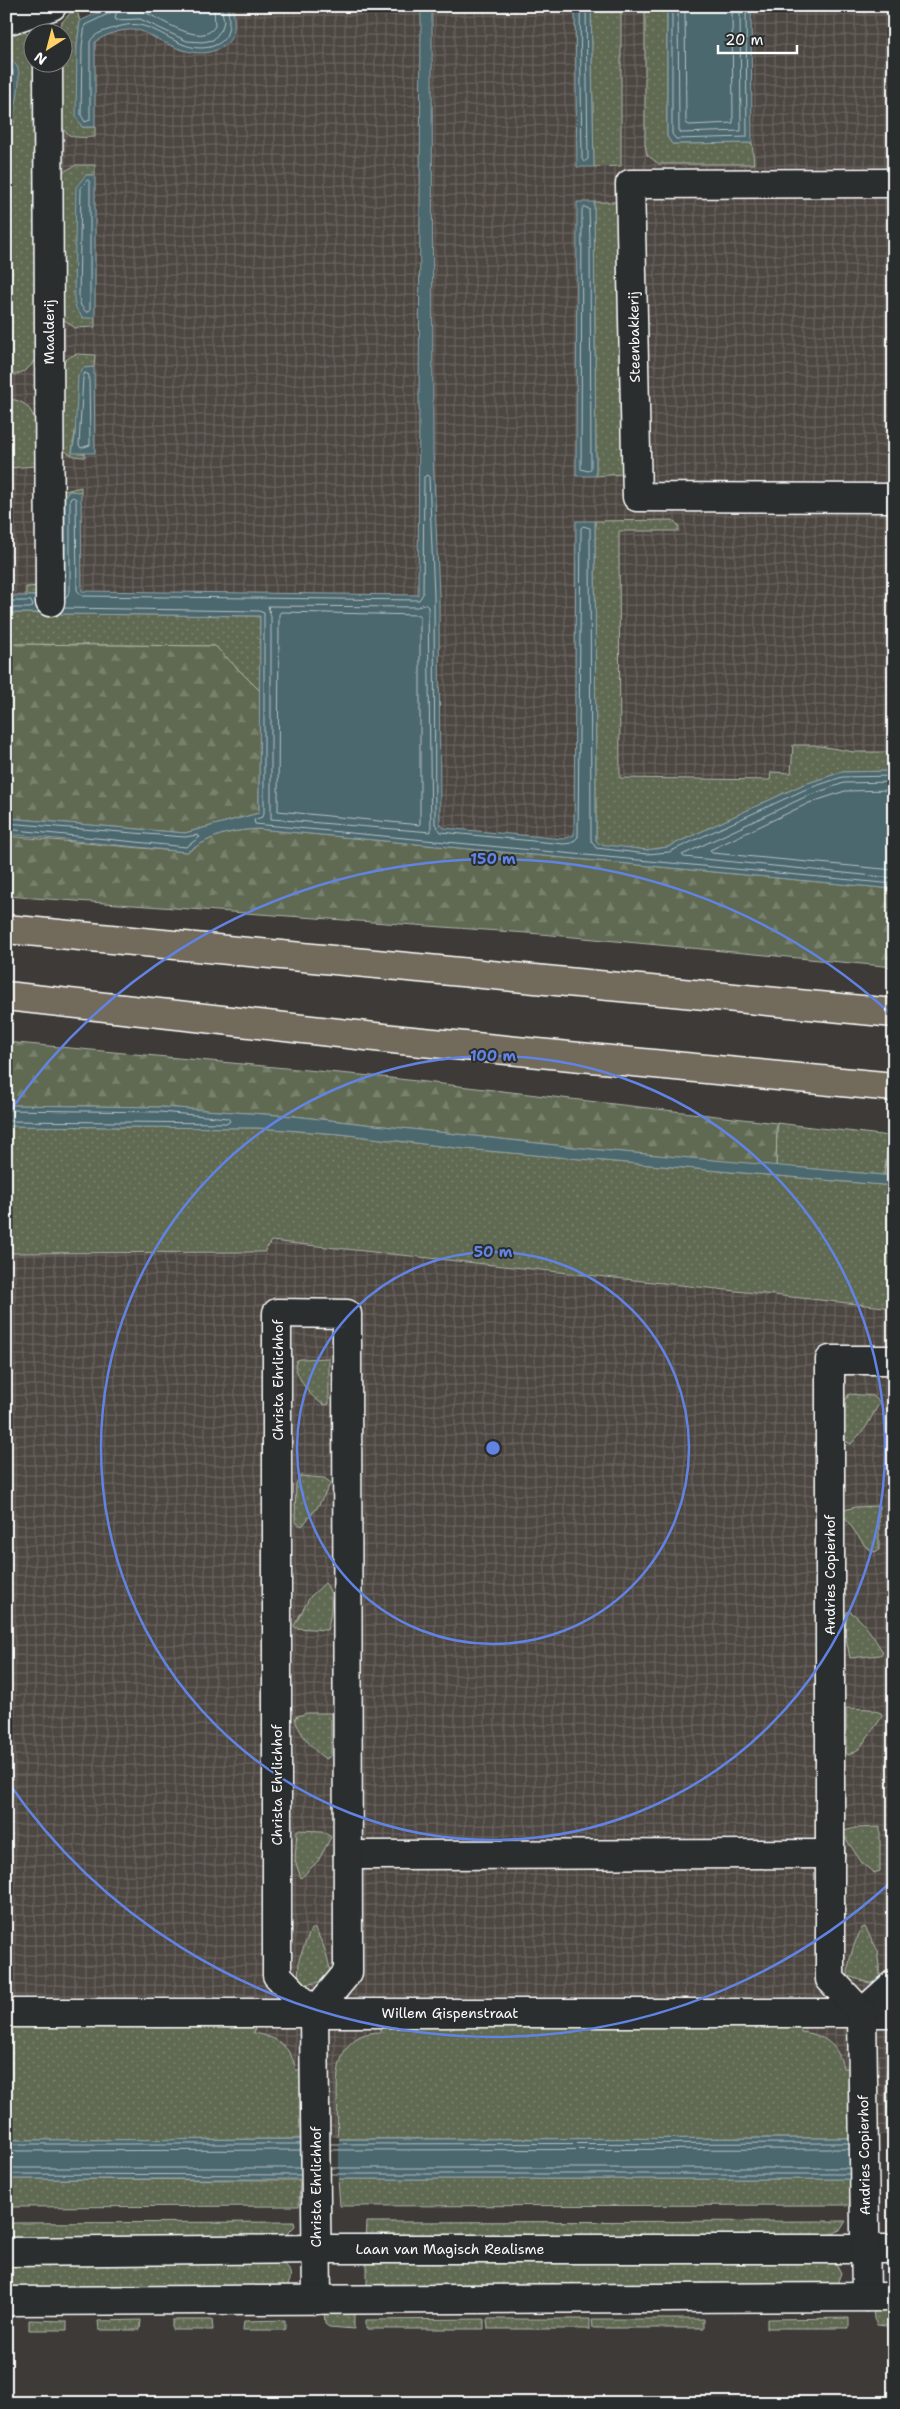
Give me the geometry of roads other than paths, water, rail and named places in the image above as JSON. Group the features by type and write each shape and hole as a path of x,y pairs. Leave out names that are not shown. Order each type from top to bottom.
{"highway":[{"path":"6,929 894,1013"},
{"path":"6,996 402,1040 894,1087"}],"street":[{"path":"6,21 49,16"},
{"name":"Maalderij","path":"48,72 50,602"},
{"name":"Steenbakkerij","path":"894,183 630,184 637,497 894,498"},
{"name":"Christa Ehrlichhof","path":"314,2013 278,1975 277,1313 347,1314 348,1972 314,2013 316,2300"},
{"name":"Andries Copierhof","path":"866,2297 862,2013 830,1979 830,1360 894,1360"},
{"path":"348,1855 830,1854"},
{"path":"862,2013 894,1984"},
{"name":"Willem Gispenstraat","path":"6,2013 894,2013"},
{"name":"Laan van Magisch Realisme","path":"6,2252 317,2249 894,2249"},
{"path":"6,2301 894,2297"}],"water":[{"path":"112,6 232,6 234,22 232,37 225,45 216,50 198,53 180,49 137,30 119,31 99,39 95,42 95,127 82,127 76,116 77,45 80,21"},
{"path":"421,6 432,8 433,452 439,596 440,824 444,828 564,839 574,835 576,521 595,521 596,840 599,844 647,850 668,847 802,785 842,772 894,771 894,889 258,829 221,835 187,852 6,834 6,818 185,833 259,813 260,616 61,614 58,609 58,600 65,591 65,497 69,491 81,492 82,591 418,595"},
{"path":"575,6 591,6 594,167 577,167"},
{"path":"667,6 751,6 752,143 672,144 667,136"},
{"path":"6,58 16,65 19,75 16,102 8,136 8,361 6,361"},
{"path":"86,175 95,175 95,318 83,318 76,308 74,299 76,187"},
{"path":"577,202 594,202 596,476 576,476"},
{"path":"94,367 95,453 72,453 75,437 78,376 83,368"},
{"path":"6,596 37,596 38,613 6,613"},
{"path":"6,1105 160,1107 293,1116 600,1150 894,1176 894,1186 465,1149 340,1134 259,1128 6,1126"},
{"path":"894,2138 894,2179 6,2179 6,2140"}]}
